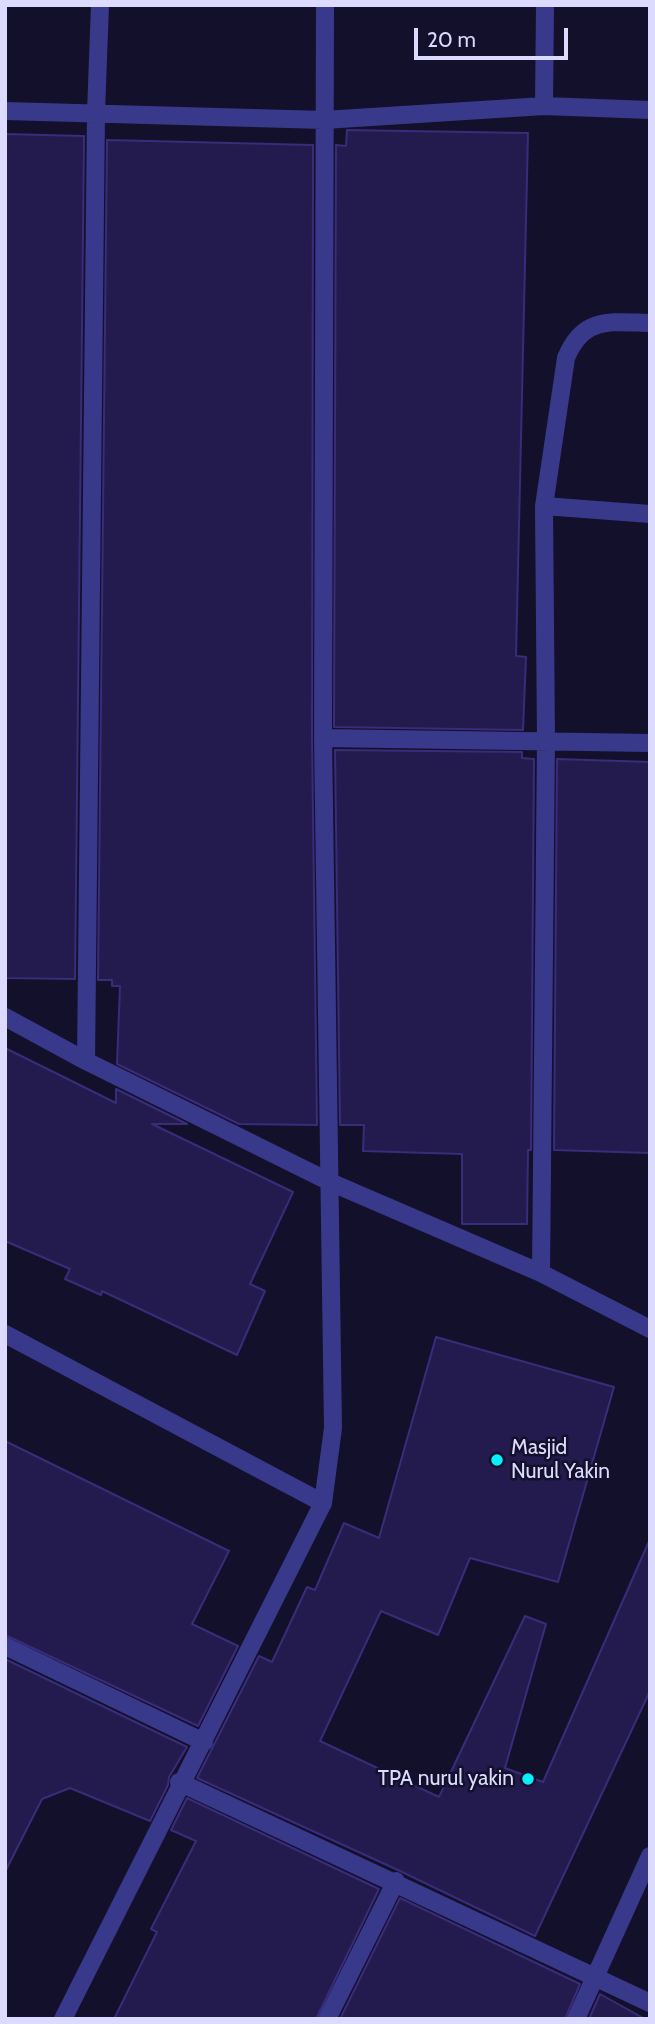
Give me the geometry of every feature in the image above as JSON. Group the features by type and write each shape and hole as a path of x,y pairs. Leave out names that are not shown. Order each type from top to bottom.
{"street":[{"path":"86,1061 96,111 100,5"},
{"path":"63,2019 179,1782 204,1742 323,1503 333,1428 323,738 325,5"},
{"path":"544,5 544,106"},
{"path":"5,111 96,111 324,120 544,106 650,110"},
{"path":"541,1273 546,741 544,506 566,358 574,338 589,328 614,322 650,324"},
{"path":"544,506 650,514"},
{"path":"323,738 650,743"},
{"path":"5,1017 86,1061 330,1182 541,1273 650,1329"},
{"path":"5,1334 323,1503"},
{"path":"5,1646 204,1742"},
{"path":"179,1782 396,1881 650,2003"},
{"path":"576,2019 597,1978 650,1856"},
{"path":"327,2019 396,1881"}],"building":[{"path":"347,130 528,133 516,656 526,657 523,730 334,727 336,145 346,146"},
{"path":"5,134 84,136 75,979 5,978"},
{"path":"107,140 313,145 312,738 317,1125 239,1124 117,1064 120,986 112,986 112,980 98,980"},
{"path":"335,750 522,752 522,758 534,759 531,1150 528,1150 527,1224 462,1224 462,1154 363,1151 364,1125 340,1125"},
{"path":"557,759 650,762 650,1153 554,1150"},
{"path":"5,1048 116,1103 116,1089 187,1124 152,1124 293,1192 250,1284 265,1291 237,1355 102,1291 101,1295 65,1279 70,1269 5,1241"},
{"path":"436,1337 614,1387 558,1582 470,1558 438,1635 381,1611 320,1741 439,1797 525,1616 546,1624 505,1768 543,1782 650,1539 650,1691 535,1936 197,1778 259,1656 272,1662 307,1587 315,1590 344,1523 379,1538"},
{"path":"5,1441 229,1551 192,1624 238,1646 198,1726 5,1635"},
{"path":"5,1659 187,1747 169,1777 168,1785 150,1821 70,1788 42,1799 5,1872"},
{"path":"187,1798 379,1889 316,2019 114,2019 157,1932 151,1929 196,1841 171,1830"},
{"path":"400,1898 580,1984 565,2019 340,2019"},
{"path":"600,1994 645,2019 589,2019"}],"place":[{"name":"Masjid Nurul Yakin","path":"497,1460"},
{"name":"TPA nurul yakin","path":"528,1779"}]}
